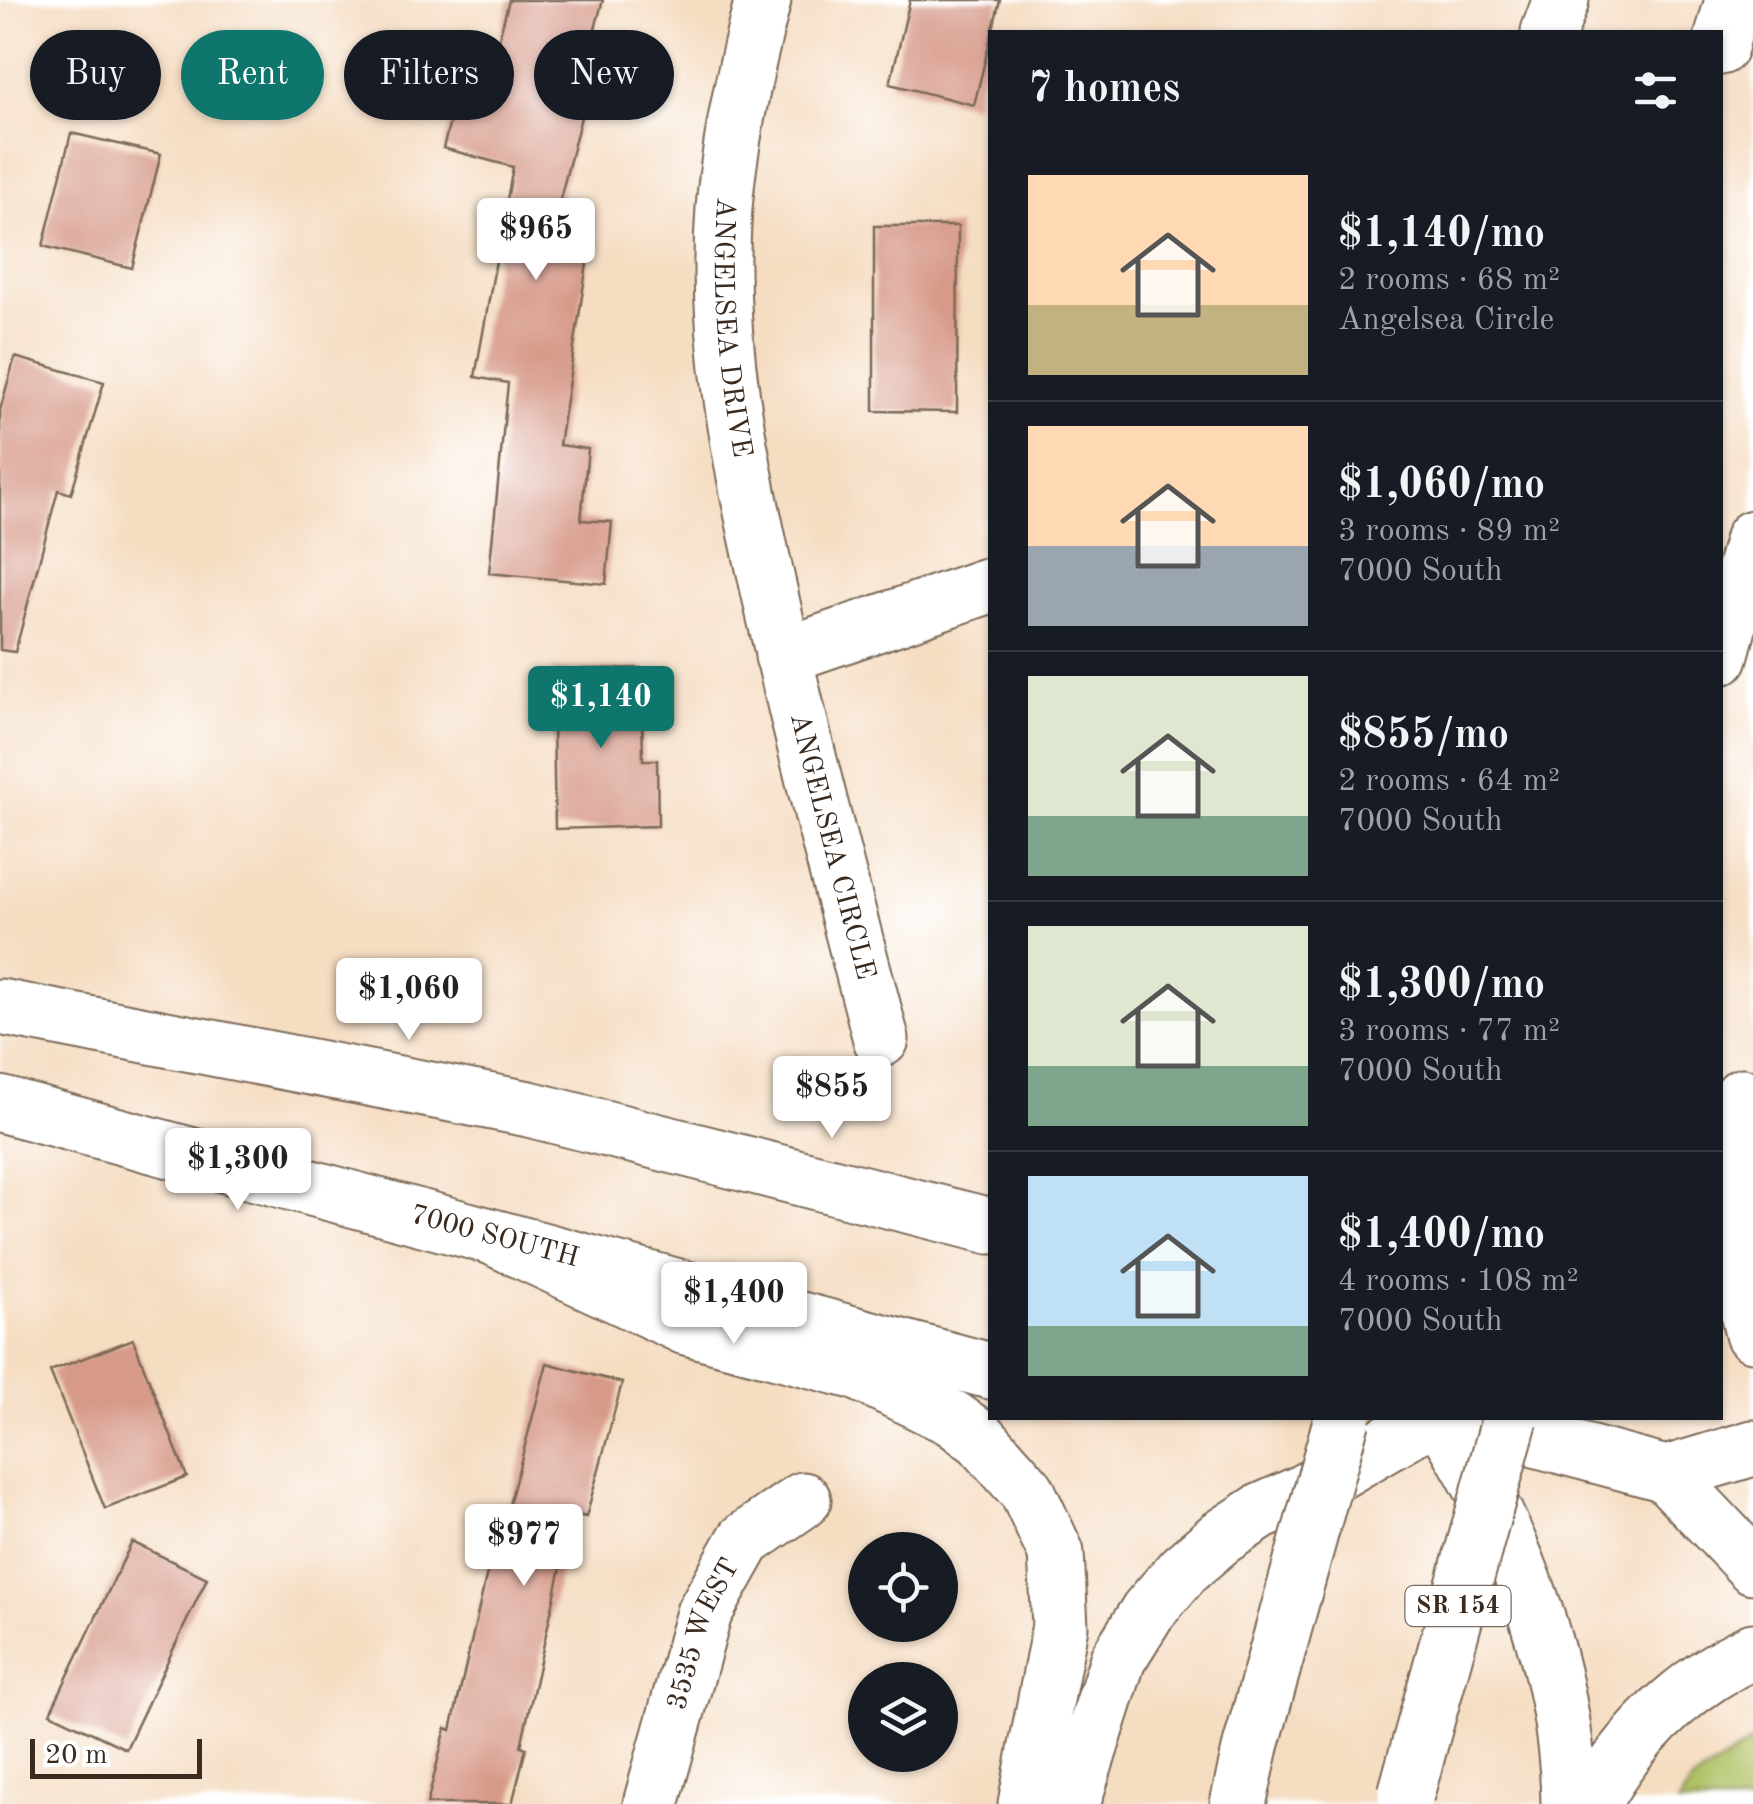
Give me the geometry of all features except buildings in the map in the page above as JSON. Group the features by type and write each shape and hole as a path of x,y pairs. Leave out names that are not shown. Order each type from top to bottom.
{"main road":[{"name":"ANGELSEA DRIVE","path":"763,0 732,132 724,212 724,322 727,378 743,474 784,656"},
{"path":"1550,30 1562,0"},
{"path":"1723,36 1733,0"},
{"path":"1723,646 1753,538"},
{"path":"784,656 988,586"},
{"name":"ANGELSEA CIRCLE","path":"784,656 881,1039"},
{"path":"0,1007 529,1109 988,1225"},
{"path":"1723,1151 1747,1075"},
{"path":"1747,1075 1734,1176 1735,1241 1753,1334"},
{"name":"7000 SOUTH","path":"0,1104 988,1370"},
{"path":"499,1240 686,1327 856,1372 952,1418 981,1439 1027,1491 1056,1552 1060,1626 1026,1804"},
{"path":"1238,1804 1341,1420"},
{"path":"1072,1804 1118,1659 1148,1611 1184,1569 1220,1538 1260,1512 1302,1493 1427,1420"},
{"path":"1442,1420 1497,1513 1542,1637 1558,1695 1568,1754 1569,1804"},
{"path":"1464,1420 1666,1474 1753,1566"},
{"name":"SR 154","path":"1404,1799 1509,1420"},
{"path":"1666,1474 1753,1448"},
{"name":"3535 WEST","path":"651,1804 704,1613 745,1540 804,1500"},
{"path":"1592,1804 1630,1744 1663,1710 1699,1681 1753,1651"}],"green space":[{"path":"1753,1741 1753,1804 1678,1804 1692,1782"}]}
